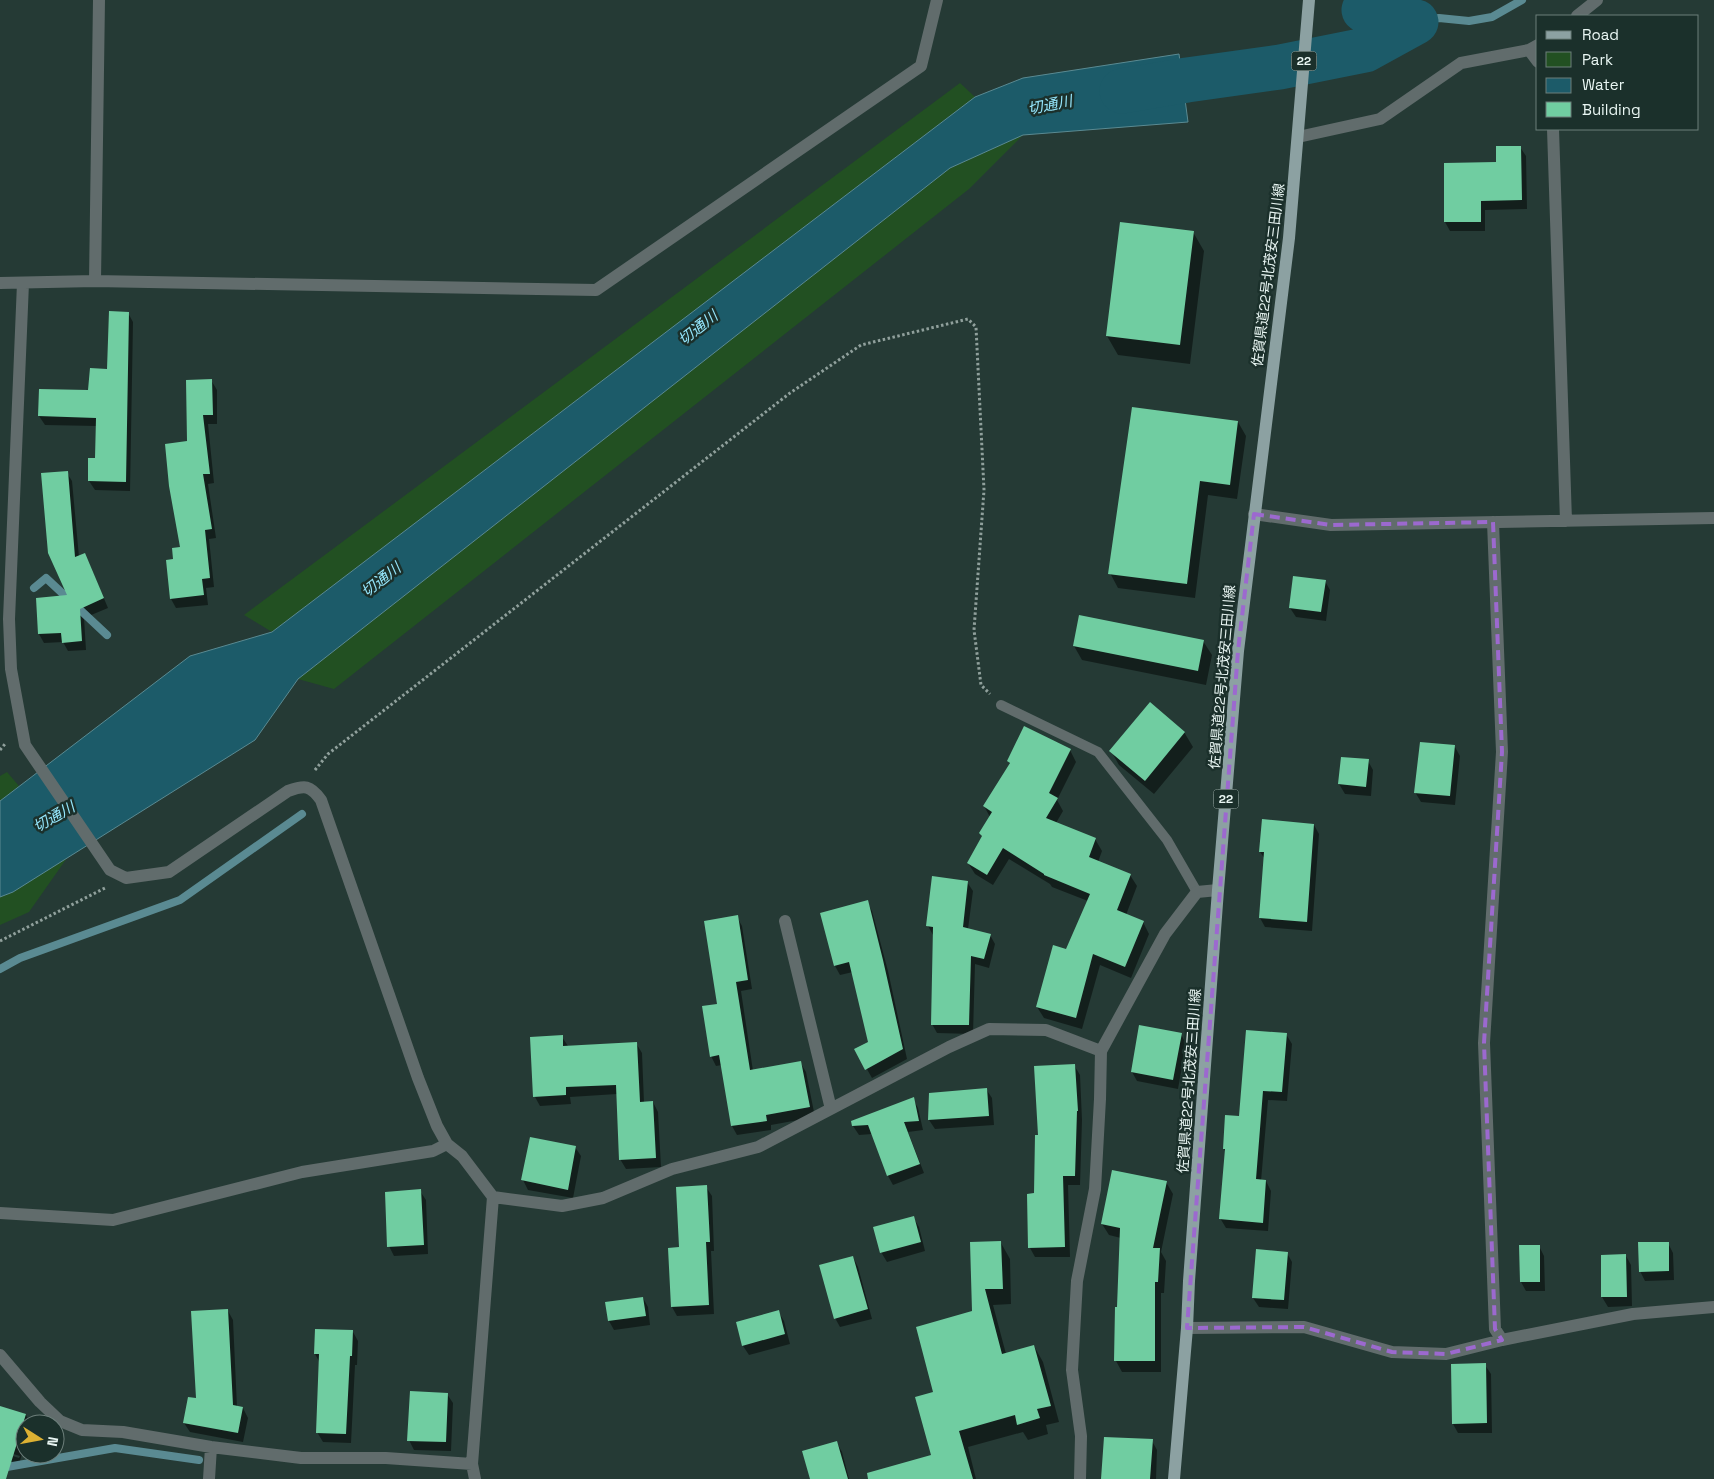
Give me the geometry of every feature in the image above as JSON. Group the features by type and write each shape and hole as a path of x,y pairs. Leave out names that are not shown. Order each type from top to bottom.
{"main road":[{"name":"佐賀県道22号北茂安三田川線","path":"1174,1479 1187,1328 1218,890 1238,651 1289,238 1309,0"}],"street":[{"path":"95,281 99,0"},
{"path":"0,283 95,281 596,290 921,66 937,0"},
{"path":"1579,15 1597,0"},
{"path":"1298,137 1380,119 1461,63 1534,48"},
{"path":"1553,130 1566,521"},
{"path":"23,283 9,619 5,668 25,745 110,870 126,878 169,872 288,791 302,786 313,790 321,800 418,1078 437,1126 447,1144 462,1156 493,1197 472,1464 475,1479"},
{"path":"1254,514 1331,526 1714,518"},
{"path":"1493,522 1502,752 1484,1043 1495,1329 1502,1340"},
{"path":"1080,1479 1081,1436 1072,1370 1077,1281 1094,1189 1101,1051 1165,934 1197,892 1218,890"},
{"path":"785,921 831,1109"},
{"path":"493,1197 562,1206 603,1198 672,1169 758,1147 948,1047 989,1029 1046,1030 1101,1051"},
{"path":"0,1213 113,1220 302,1172 433,1151 447,1144"},
{"path":"1187,1328 1304,1327 1392,1352 1446,1354 1502,1340 1633,1314 1714,1306"},
{"path":"0,1355 40,1402 60,1421 82,1430 123,1432 211,1447 300,1458 386,1458 472,1464"},
{"path":"209,1479 211,1447"}],"lane":[{"path":"1001,705 1098,752 1167,840 1197,892"}],"path":[{"path":"302,786 328,754 790,393 861,345 968,319 976,327 984,490 974,630 981,685 1001,705"},
{"path":"0,941 126,878"}],"highlighted area":[{"path":"1254,514 1331,525 1493,522 1502,752 1484,1043 1495,1329 1502,1340 1446,1354 1392,1352 1304,1327 1187,1328 1238,651"}],"green space":[{"path":"960,83 975,97 272,632 244,615"},
{"path":"1023,135 969,189 334,689 298,679 950,168"},
{"path":"7,772 19,786 0,801 0,776"},
{"path":"67,858 29,912 0,925 0,897 13,892"}],"water":[{"path":"1179,54 1188,122 1023,135 950,168 298,679 255,740 13,892 0,897 0,801 190,656 272,632 975,97 1023,78"}],"building":[{"path":"1496,146 1521,146 1522,200 1481,201 1481,222 1444,222 1444,163 1496,162"},
{"path":"1120,222 1194,231 1180,345 1106,336"},
{"path":"109,311 129,312 126,482 88,481 88,458 95,458 96,418 38,416 39,389 88,390 90,368 107,369"},
{"path":"212,379 213,415 203,415 210,474 203,474 212,529 205,530 210,578 202,579 204,595 170,599 166,560 173,559 172,548 180,547 169,486 165,444 187,441 186,380"},
{"path":"1132,407 1238,421 1230,485 1200,481 1187,584 1108,574"},
{"path":"68,471 75,557 85,553 104,598 80,609 82,641 62,643 61,633 38,634 36,598 67,595 48,553 41,473"},
{"path":"1293,576 1326,580 1321,612 1289,608"},
{"path":"1079,615 1204,640 1198,671 1073,646"},
{"path":"1150,702 1185,732 1145,781 1109,751"},
{"path":"1024,726 1071,749 1049,793 1058,798 1046,818 1096,838 1089,857 1131,874 1117,910 1144,921 1125,967 1093,954 1076,1018 1036,1007 1053,945 1066,949 1090,894 1044,875 1003,848 987,875 967,863 982,836 979,833 992,812 983,806 1010,763 1007,761"},
{"path":"1420,742 1455,745 1450,796 1414,793"},
{"path":"1341,757 1369,759 1366,787 1338,784"},
{"path":"1262,819 1314,824 1307,922 1259,918 1264,852 1259,852"},
{"path":"932,876 968,881 963,927 991,934 984,959 971,956 969,1025 931,1025 933,927 926,926"},
{"path":"868,900 903,1049 865,1070 854,1049 868,1042 849,962 834,966 820,913"},
{"path":"738,915 748,980 736,982 750,1070 801,1061 810,1107 766,1115 767,1121 731,1126 719,1055 710,1057 702,1006 717,1004 704,921"},
{"path":"1139,1025 1182,1033 1173,1080 1131,1072"},
{"path":"1246,1030 1287,1033 1282,1092 1263,1091 1256,1179 1266,1180 1263,1223 1219,1219 1225,1149 1223,1149 1225,1115 1239,1116"},
{"path":"563,1035 563,1046 637,1042 640,1102 653,1101 656,1158 619,1160 616,1085 566,1087 566,1095 533,1097 530,1037"},
{"path":"1075,1064 1078,1111 1075,1176 1063,1176 1065,1247 1028,1248 1027,1194 1034,1193 1035,1135 1038,1135 1034,1066"},
{"path":"987,1088 989,1116 928,1120 929,1093"},
{"path":"914,1097 919,1121 904,1122 920,1164 887,1176 868,1125 852,1126 851,1121"},
{"path":"530,1137 576,1146 568,1190 521,1180"},
{"path":"1112,1170 1167,1181 1153,1248 1160,1248 1158,1282 1155,1282 1155,1361 1114,1361 1120,1228 1101,1224"},
{"path":"707,1185 710,1242 706,1242 709,1305 671,1307 668,1248 679,1247 676,1187"},
{"path":"421,1189 424,1245 387,1247 385,1192"},
{"path":"914,1216 921,1242 880,1253 873,1227"},
{"path":"1001,1241 1003,1289 985,1289 1002,1354 1034,1345 1051,1406 1037,1409 1040,1418 1017,1425 1015,1415 959,1431 973,1479 868,1479 867,1473 931,1455 915,1397 933,1392 916,1327 972,1311 970,1242"},
{"path":"1638,1242 1669,1242 1669,1271 1639,1272"},
{"path":"1519,1245 1540,1245 1540,1282 1520,1282"},
{"path":"1256,1249 1288,1252 1284,1300 1252,1298"},
{"path":"1626,1254 1627,1297 1601,1297 1601,1255"},
{"path":"853,1256 868,1309 834,1319 819,1265"},
{"path":"643,1297 646,1316 608,1321 605,1302"},
{"path":"228,1309 233,1405 243,1407 238,1433 183,1423 188,1397 196,1398 191,1311"},
{"path":"779,1310 785,1334 742,1346 736,1322"},
{"path":"315,1329 353,1330 346,1434 316,1433 319,1354 314,1354"},
{"path":"1486,1363 1487,1423 1452,1424 1451,1364"},
{"path":"410,1391 448,1393 446,1442 407,1441"},
{"path":"0,1406 26,1414 15,1414 15,1450 6,1479 0,1479"},
{"path":"1104,1437 1153,1439 1150,1479 1101,1479"},
{"path":"837,1441 848,1479 810,1479 802,1451"}],"waterway":[{"name":"切通川","path":"1122,91 1280,67 1365,50 1416,22 1364,10 1381,0"},
{"path":"1416,22 1439,18 1469,21 1492,17 1522,0"},
{"path":"34,588 46,578 107,635"},
{"path":"0,969 20,958 180,900 302,814"},
{"path":"0,1467 115,1448 199,1460"}]}
